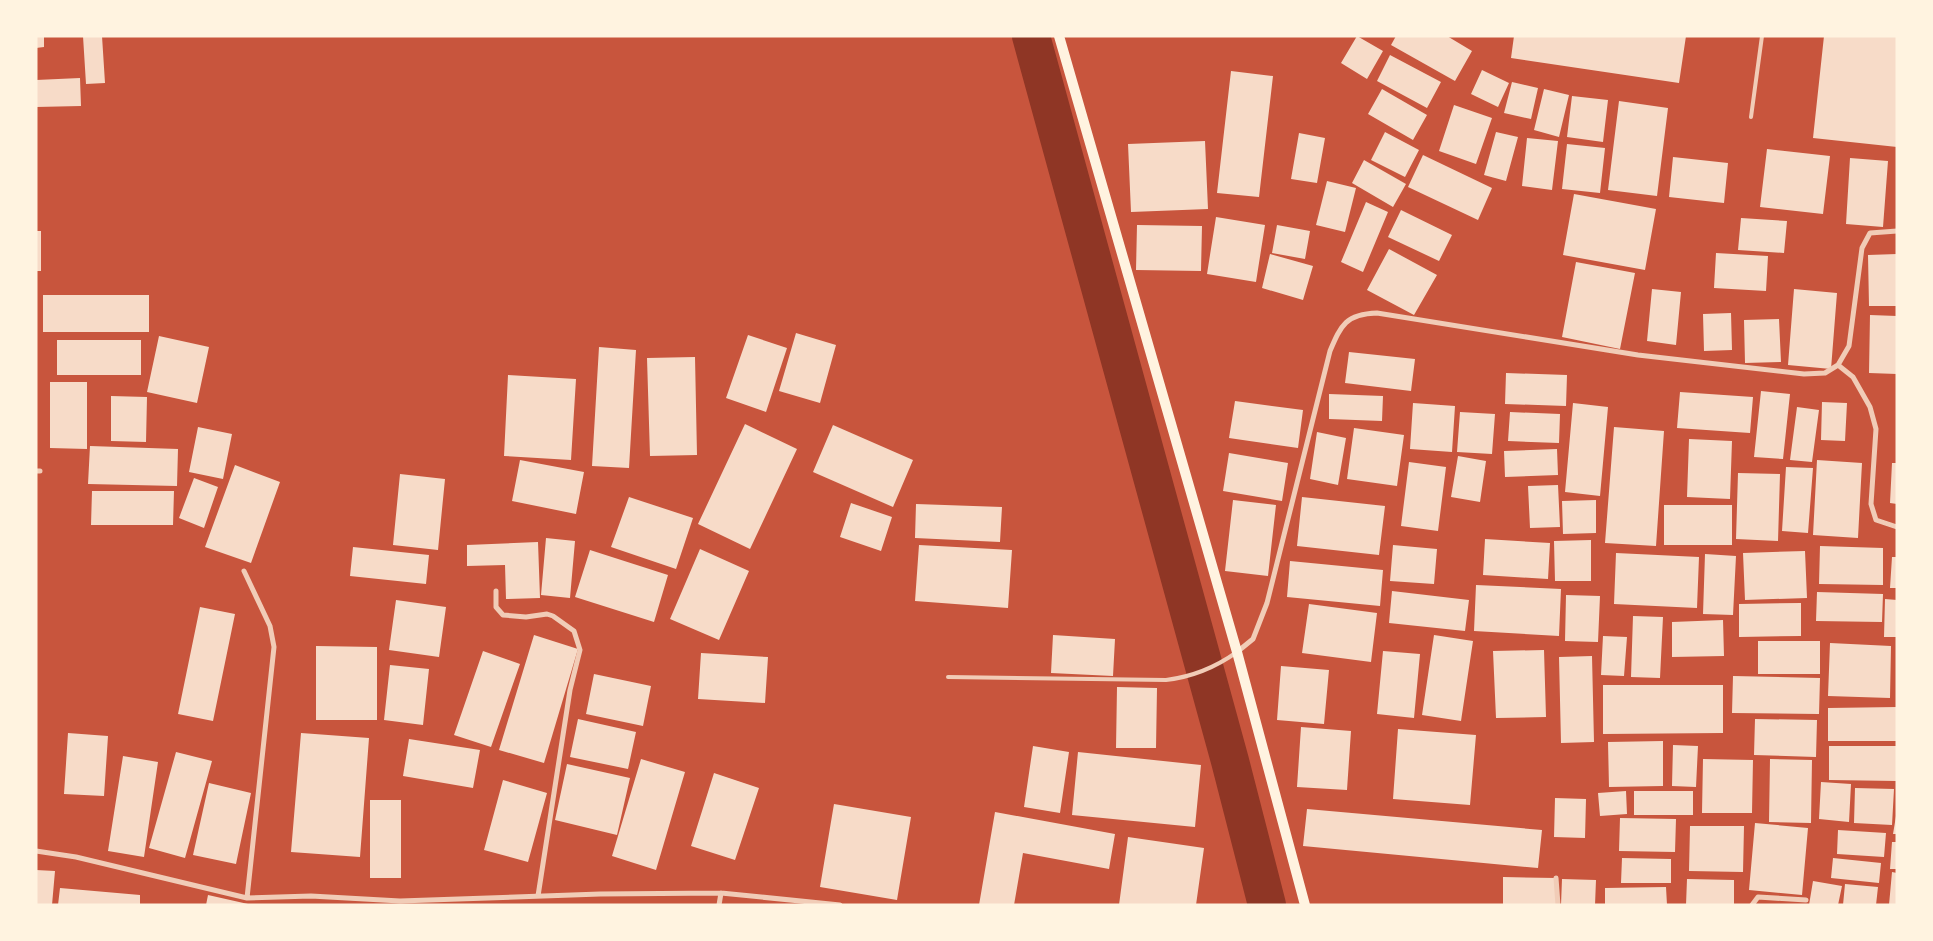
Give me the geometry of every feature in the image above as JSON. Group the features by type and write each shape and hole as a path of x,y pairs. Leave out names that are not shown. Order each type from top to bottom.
{"main road":[{"path":"1060,36 1237,652 1305,905"}],"street":[{"path":"1237,652 1253,638 1267,603 1330,351 1341,326 1355,315 1377,312 1638,355 1804,374 1825,373 1838,365 1849,346 1862,248 1870,233 1897,231"},
{"path":"1838,365 1853,377 1870,407 1876,429 1871,504 1876,520 1897,527"},
{"path":"244,571 270,626 274,647 247,898"},
{"path":"496,591 496,607 503,615 519,617 547,614 553,616 574,631 580,650 570,690 538,896"},
{"path":"36,851 76,857 247,898 343,898 400,901 538,896 721,893 840,905"},
{"path":"1556,878 1558,905"},
{"path":"719,905 721,893"},
{"path":"1752,905 1758,897 1806,900"},
{"path":"342,905 343,898"}],"lane":[{"path":"1751,117 1762,36"},
{"path":"948,677 1178,679 1220,664 1237,652"}],"building":[{"path":"36,36 44,36 44,47 36,48"},
{"path":"83,36 102,36 105,83 86,84"},
{"path":"1357,36 1383,51 1367,79 1341,63"},
{"path":"1396,36 1447,36 1472,51 1455,81 1391,45"},
{"path":"1514,36 1686,36 1679,83 1511,58"},
{"path":"1824,36 1897,36 1897,147 1813,138"},
{"path":"1390,55 1441,82 1427,108 1377,81"},
{"path":"1482,70 1509,83 1498,107 1471,94"},
{"path":"1231,71 1273,76 1259,197 1217,193"},
{"path":"80,78 81,106 36,107 36,80"},
{"path":"1512,82 1538,88 1531,119 1504,113"},
{"path":"1382,89 1427,115 1413,140 1368,114"},
{"path":"1544,89 1569,95 1559,137 1534,130"},
{"path":"1572,96 1608,100 1603,142 1567,137"},
{"path":"1619,101 1668,108 1657,196 1608,190"},
{"path":"1454,105 1492,118 1476,164 1439,151"},
{"path":"1385,132 1419,150 1405,177 1371,160"},
{"path":"1496,132 1518,137 1506,181 1484,175"},
{"path":"1299,133 1325,138 1317,183 1291,179"},
{"path":"1527,138 1558,141 1552,190 1522,186"},
{"path":"1205,141 1208,209 1131,212 1128,144"},
{"path":"1567,144 1605,148 1600,193 1562,189"},
{"path":"1767,149 1830,156 1823,214 1760,207"},
{"path":"1423,155 1492,188 1478,220 1408,187"},
{"path":"1673,157 1728,163 1724,203 1669,197"},
{"path":"1850,158 1888,161 1883,227 1846,224"},
{"path":"1364,160 1406,184 1393,207 1352,183"},
{"path":"1327,181 1356,188 1345,232 1316,225"},
{"path":"1574,194 1656,209 1645,270 1563,255"},
{"path":"1366,202 1388,212 1363,272 1341,262"},
{"path":"1401,210 1452,235 1439,261 1388,237"},
{"path":"1216,217 1265,225 1256,282 1207,274"},
{"path":"1741,218 1787,221 1784,253 1738,250"},
{"path":"1137,225 1202,226 1201,271 1136,270"},
{"path":"1277,225 1310,231 1305,259 1272,253"},
{"path":"36,231 41,231 41,271 36,271"},
{"path":"1389,249 1437,275 1414,315 1367,290"},
{"path":"1716,253 1768,256 1766,291 1714,288"},
{"path":"1270,254 1313,266 1303,300 1262,288"},
{"path":"1897,254 1897,306 1869,306 1868,255"},
{"path":"1576,262 1635,273 1620,349 1562,337"},
{"path":"1652,289 1681,292 1676,345 1647,341"},
{"path":"1794,289 1837,293 1831,369 1788,365"},
{"path":"43,295 149,295 149,332 43,332"},
{"path":"1731,313 1732,350 1704,351 1703,314"},
{"path":"1870,315 1897,316 1897,374 1869,373"},
{"path":"1779,319 1781,362 1745,363 1744,320"},
{"path":"796,333 836,345 820,403 779,391"},
{"path":"748,335 787,348 766,412 726,398"},
{"path":"159,336 209,347 197,403 147,392"},
{"path":"57,340 141,340 141,375 57,375"},
{"path":"599,347 636,350 629,468 592,466"},
{"path":"1349,352 1415,359 1411,391 1345,383"},
{"path":"695,357 697,455 650,456 647,358"},
{"path":"1506,373 1567,375 1566,406 1505,404"},
{"path":"508,375 576,379 571,460 504,456"},
{"path":"50,382 87,382 87,449 50,448"},
{"path":"1761,391 1790,394 1783,459 1754,457"},
{"path":"1680,392 1753,397 1750,433 1677,428"},
{"path":"1329,394 1383,396 1382,421 1329,419"},
{"path":"111,396 147,397 146,442 111,441"},
{"path":"1235,401 1303,410 1298,448 1229,438"},
{"path":"1822,402 1847,403 1845,441 1821,440"},
{"path":"1413,403 1455,406 1452,452 1410,449"},
{"path":"1573,403 1608,407 1600,496 1565,492"},
{"path":"1797,407 1819,410 1812,462 1790,460"},
{"path":"1460,412 1495,414 1492,454 1457,452"},
{"path":"1510,412 1560,414 1559,443 1508,441"},
{"path":"745,424 797,449 750,549 698,524"},
{"path":"833,425 913,460 893,507 813,472"},
{"path":"198,427 232,434 223,479 189,472"},
{"path":"1614,427 1664,431 1656,546 1605,543"},
{"path":"1354,428 1404,435 1397,486 1347,479"},
{"path":"1317,432 1346,438 1338,485 1310,479"},
{"path":"1689,439 1732,441 1730,499 1687,497"},
{"path":"90,446 178,449 177,486 88,484"},
{"path":"1557,449 1558,475 1505,477 1504,451"},
{"path":"1229,453 1288,463 1282,501 1223,491"},
{"path":"1458,456 1486,461 1480,502 1451,497"},
{"path":"520,460 584,472 576,514 512,501"},
{"path":"1817,460 1862,463 1858,538 1813,535"},
{"path":"1409,462 1446,467 1438,531 1401,526"},
{"path":"1892,463 1897,463 1897,504 1890,503"},
{"path":"235,465 280,482 251,563 205,547"},
{"path":"1786,467 1813,468 1808,533 1782,531"},
{"path":"1738,473 1780,474 1778,541 1736,539"},
{"path":"400,474 445,479 438,550 393,545"},
{"path":"194,478 218,487 204,528 179,518"},
{"path":"1558,485 1560,527 1530,528 1528,486"},
{"path":"92,491 174,491 173,525 91,525"},
{"path":"629,497 693,518 676,569 611,547"},
{"path":"1302,497 1385,506 1379,555 1297,546"},
{"path":"1233,500 1276,505 1268,576 1225,571"},
{"path":"1596,500 1596,533 1563,534 1562,501"},
{"path":"851,503 892,517 881,551 840,537"},
{"path":"916,504 1002,507 1000,542 915,538"},
{"path":"1664,505 1732,505 1732,545 1664,545"},
{"path":"546,538 575,541 570,598 541,595"},
{"path":"1485,539 1550,543 1548,579 1483,575"},
{"path":"1591,540 1591,581 1555,581 1554,541"},
{"path":"538,542 540,598 506,599 505,565 467,566 467,545"},
{"path":"919,545 1012,550 1008,608 915,601"},
{"path":"1393,545 1437,549 1434,584 1390,581"},
{"path":"1820,546 1883,548 1883,585 1819,584"},
{"path":"353,547 429,555 426,584 350,576"},
{"path":"700,549 749,571 719,640 670,619"},
{"path":"590,550 668,575 654,622 575,597"},
{"path":"1805,551 1807,598 1745,600 1743,553"},
{"path":"1616,553 1699,557 1697,608 1614,604"},
{"path":"1705,554 1736,556 1733,615 1703,614"},
{"path":"1892,557 1897,557 1897,588 1890,588"},
{"path":"1290,561 1383,570 1380,606 1287,597"},
{"path":"1476,585 1561,589 1559,636 1474,631"},
{"path":"1392,591 1469,600 1465,631 1389,623"},
{"path":"1817,592 1883,594 1882,622 1816,621"},
{"path":"1566,595 1600,596 1598,642 1565,641"},
{"path":"1885,599 1897,600 1897,637 1884,637"},
{"path":"396,600 446,607 439,657 389,650"},
{"path":"1801,603 1801,636 1739,637 1739,604"},
{"path":"1309,604 1377,613 1371,662 1302,653"},
{"path":"200,607 235,614 213,721 178,714"},
{"path":"1633,616 1663,617 1660,678 1631,677"},
{"path":"1723,620 1724,656 1672,657 1672,622"},
{"path":"534,635 578,649 544,763 499,750"},
{"path":"1053,635 1115,639 1113,676 1051,673"},
{"path":"1434,635 1473,641 1461,721 1422,715"},
{"path":"1603,636 1627,637 1624,676 1601,675"},
{"path":"1758,641 1820,641 1820,674 1758,674"},
{"path":"1830,643 1891,646 1890,698 1828,696"},
{"path":"316,646 377,647 377,720 316,720"},
{"path":"1544,650 1546,717 1496,718 1493,651"},
{"path":"483,651 520,664 491,747 454,735"},
{"path":"1383,651 1420,654 1414,718 1377,714"},
{"path":"701,653 768,657 765,703 698,699"},
{"path":"1592,656 1594,742 1561,743 1559,657"},
{"path":"390,665 429,669 423,725 384,720"},
{"path":"1281,666 1329,670 1324,724 1277,720"},
{"path":"594,674 651,686 643,726 586,714"},
{"path":"1733,676 1820,678 1819,714 1732,713"},
{"path":"1603,685 1723,685 1723,733 1603,734"},
{"path":"1117,687 1157,688 1156,748 1116,748"},
{"path":"1897,707 1897,741 1828,741 1828,708"},
{"path":"578,719 636,732 628,769 570,757"},
{"path":"1755,719 1817,720 1816,757 1754,755"},
{"path":"1301,727 1351,731 1347,790 1297,787"},
{"path":"1398,729 1476,735 1470,805 1393,799"},
{"path":"68,733 108,736 104,796 64,794"},
{"path":"301,733 369,738 360,857 291,852"},
{"path":"409,739 480,750 473,788 403,776"},
{"path":"1663,741 1663,786 1609,787 1608,742"},
{"path":"1673,745 1698,746 1696,787 1672,786"},
{"path":"1033,746 1069,752 1060,813 1024,807"},
{"path":"1829,746 1897,746 1897,781 1829,780"},
{"path":"176,752 212,761 185,858 149,848"},
{"path":"1078,752 1201,765 1195,827 1072,815"},
{"path":"123,756 158,762 144,857 108,851"},
{"path":"641,759 685,772 656,870 612,856"},
{"path":"1703,759 1753,760 1752,813 1702,813"},
{"path":"1770,759 1812,760 1811,823 1769,822"},
{"path":"567,764 630,778 617,835 555,820"},
{"path":"714,773 759,788 735,860 691,846"},
{"path":"503,780 547,793 528,862 484,850"},
{"path":"1821,782 1851,784 1849,822 1819,819"},
{"path":"209,783 251,793 236,864 193,855"},
{"path":"1855,788 1894,789 1892,825 1854,823"},
{"path":"1626,791 1627,814 1600,816 1598,793"},
{"path":"1634,791 1693,791 1693,815 1634,815"},
{"path":"1555,798 1586,799 1585,838 1554,837"},
{"path":"370,800 401,800 401,878 370,878"},
{"path":"834,804 911,817 897,900 820,887"},
{"path":"1307,809 1542,830 1538,868 1303,846"},
{"path":"995,812 1115,834 1109,869 1023,853 1014,905 979,905"},
{"path":"1896,816 1897,834 1893,834"},
{"path":"1620,818 1676,819 1675,852 1619,851"},
{"path":"1755,823 1808,828 1802,895 1749,890"},
{"path":"1690,826 1744,826 1743,872 1689,871"},
{"path":"1838,830 1886,833 1884,857 1837,854"},
{"path":"1128,837 1204,848 1196,905 1119,905"},
{"path":"1892,842 1897,842 1897,869 1890,869"},
{"path":"1622,858 1671,859 1671,883 1621,883"},
{"path":"1833,858 1881,863 1879,883 1831,878"},
{"path":"36,870 55,871 52,905 36,905"},
{"path":"1892,872 1897,873 1897,905 1889,905"},
{"path":"1503,877 1556,878 1556,905 1503,905"},
{"path":"1562,879 1596,880 1595,905 1561,905"},
{"path":"1687,879 1734,880 1734,905 1686,905"},
{"path":"1813,881 1842,886 1838,905 1809,905"},
{"path":"1845,884 1878,887 1876,905 1843,905"},
{"path":"1666,887 1667,905 1605,905 1605,888"},
{"path":"60,888 140,895 140,905 58,905"},
{"path":"208,895 248,904 206,905"}],"waterway":[{"path":"1031,36 1230,761 1267,905"}]}
